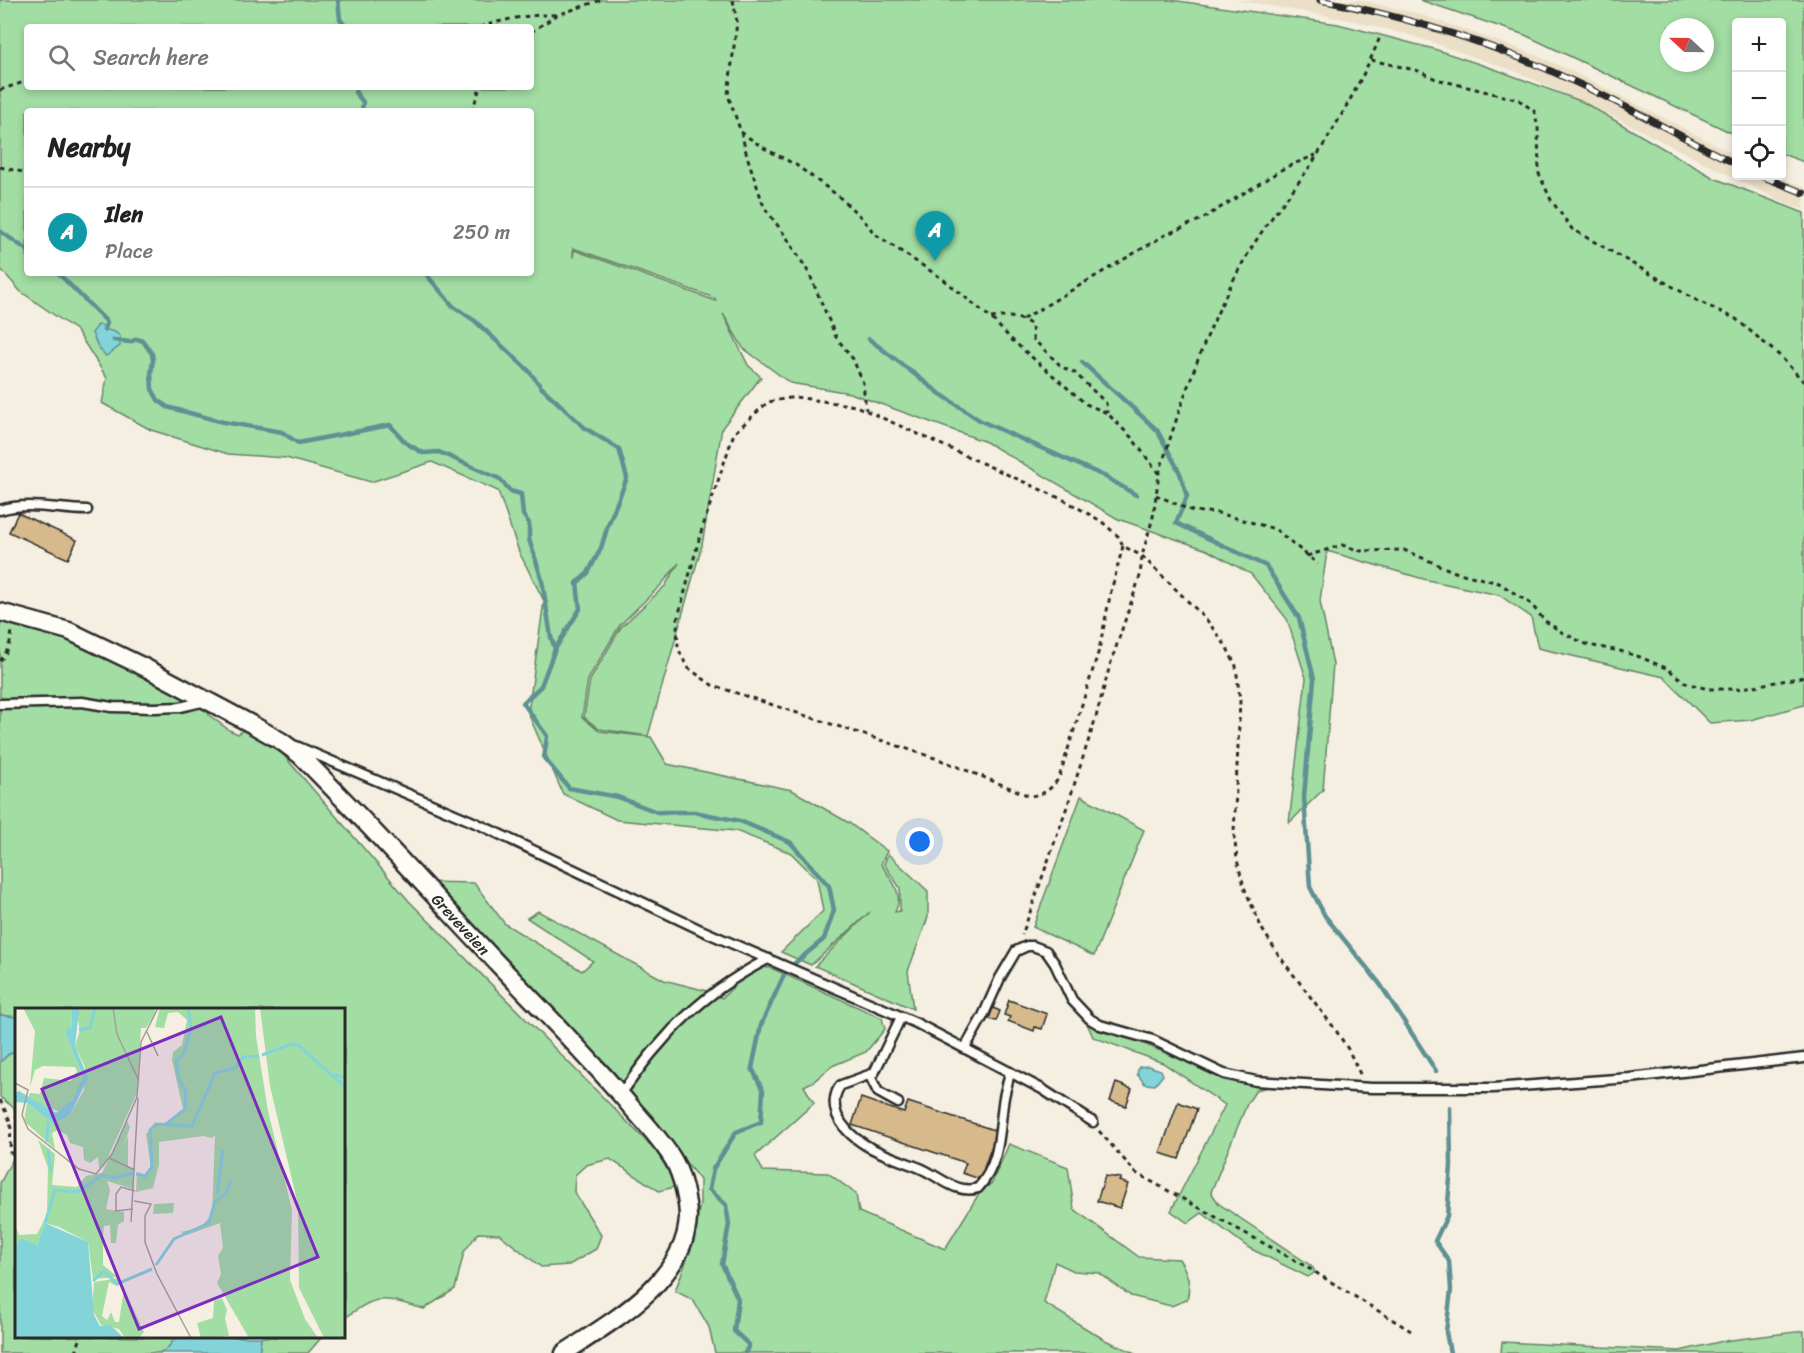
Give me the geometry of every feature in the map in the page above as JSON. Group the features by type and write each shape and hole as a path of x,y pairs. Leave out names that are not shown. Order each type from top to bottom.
{"street":[{"name":"Greveveien","path":"6,614 54,625 69,631 146,668 281,741 300,755 600,1069 674,1162 685,1192 688,1218 682,1245 674,1262 664,1277 634,1305 564,1353"}],"lane":[{"path":"0,510 16,506 87,510"},
{"path":"0,704 82,702 112,707 154,708 180,707 206,701"},
{"path":"281,741 324,757 478,824 768,959 902,1017 1042,1089 1092,1122"},
{"path":"965,1048 983,1016 999,978 1016,951 1027,946 1034,946 1046,951 1055,964 1072,1000 1090,1019 1100,1025 1152,1040 1224,1074 1256,1081 1365,1088 1493,1088 1641,1077 1804,1058"},
{"path":"621,1094 657,1046 695,1009 742,973 768,959"},
{"path":"902,1017 878,1068 870,1076 850,1081 841,1085 837,1090 835,1108 842,1124 848,1133 867,1146 924,1170 964,1191 978,1188 985,1181 994,1162 1002,1128 1003,1103 1010,1072"},
{"path":"870,1076 878,1092 898,1103"}],"path":[{"path":"534,30 557,15 601,0"},
{"path":"733,0 737,21 728,95 747,156 764,207 787,238 808,273 836,337 853,359 863,383 866,410"},
{"path":"491,24 534,14 557,15"},
{"path":"1016,951 1093,728 1110,665 1140,576 1142,556 1153,517 1159,474 1208,332 1252,247 1318,154 1371,60 1380,37"},
{"path":"1371,60 1519,100 1534,111 1538,127 1539,174 1551,200 1572,229 1696,300 1736,319 1780,356 1804,382"},
{"path":"0,90 24,82"},
{"path":"473,108 479,90"},
{"path":"741,132 762,147 796,165 829,189 862,218 875,234 944,280 991,318 1012,340 1086,404 1107,413 1132,438 1159,474"},
{"path":"1023,319 1165,235 1202,219 1286,167 1318,154"},
{"path":"0,167 24,172"},
{"path":"991,318 1011,316 1023,319 1032,325 1033,339 1062,367 1075,373 1106,403 1107,413"},
{"path":"1123,546 1099,650 1059,778 1044,794 1030,796 941,760 712,685 687,667 678,648 677,621 701,532 734,433 768,402 795,397 856,406 1066,501 1101,522 1119,537 1123,546 1142,556 1169,580 1206,619 1226,646 1236,666 1240,701 1234,833 1244,887 1262,929 1280,957 1348,1048 1365,1088"},
{"path":"1156,495 1192,511 1218,513 1275,529 1318,564"},
{"path":"1307,556 1342,545 1361,551 1404,550 1455,572 1499,583 1531,604 1544,620 1563,633 1588,645 1640,657 1668,669 1686,683 1707,689 1737,688 1804,677"},
{"path":"0,661 6,654 11,640 6,614"},
{"path":"0,1100 11,1123 10,1152 15,1155"},
{"path":"1092,1122 1103,1138 1136,1173 1305,1266 1411,1330"},
{"path":"76,1353 80,1338"}],"shaded area":[{"path":"1237,0 1360,0 1419,14 1526,51 1572,71 1732,153 1732,177 1618,119 1517,72 1413,36 1349,20"},
{"path":"1786,179 1804,187 1804,210 1738,180"}],"green space":[{"path":"0,0 1171,0 1338,24 1434,49 1583,102 1714,178 1804,213 1804,705 1751,720 1710,723 1664,677 1538,648 1531,617 1499,595 1427,580 1327,551 1320,601 1333,664 1323,790 1289,823 1306,678 1287,619 1251,574 1207,550 1118,519 986,442 850,393 790,383 743,348 723,314 748,365 761,377 722,428 702,545 648,736 599,729 584,717 590,680 621,627 665,586 679,563 661,585 620,625 588,679 582,717 599,731 651,737 667,764 792,790 849,823 887,851 881,864 898,893 898,905 895,912 900,911 900,888 884,864 888,854 928,891 928,917 908,971 913,1009 815,966 870,912 811,965 781,952 823,911 817,879 791,853 736,831 617,820 563,794 528,713 544,601 519,552 498,491 432,462 371,482 286,458 228,454 151,430 102,403 107,378 77,331 20,291 0,268","holes":["573,248 715,298 716,301 574,250 573,258"]},
{"path":"1420,0 1804,0 1804,162 1786,155 1786,18 1732,18 1732,133 1525,35"},
{"path":"0,622 64,635 207,708 209,715 229,730 238,734 245,729 274,744 409,901 656,1151 678,1186 659,1191 610,1159 586,1165 575,1175 574,1192 601,1235 596,1249 569,1265 541,1267 499,1234 478,1233 464,1252 455,1289 424,1309 382,1300 365,1304 345,1318 345,1008 15,1008 15,1017 0,1015"},
{"path":"1081,796 1144,830 1094,956 1033,927"},
{"path":"425,882 474,883 505,924 582,971 593,961 527,918 538,911 664,980 711,992 722,998 741,979 759,967 771,968 882,1018 885,1029 866,1052 832,1066 804,1086 814,1103 755,1156 763,1171 828,1173 856,1194 859,1212 945,1249 980,1192 992,1183 1009,1144 1068,1167 1074,1209 1139,1257 1179,1259 1188,1279 1187,1300 1171,1306 1131,1296 1099,1273 1074,1271 1055,1262 1044,1303 1105,1340 1135,1353 715,1353 709,1327 693,1300 675,1291 687,1259 700,1205 700,1180 613,1071"},
{"path":"1085,1019 1227,1079 1273,1086 1256,1090 1247,1104 1211,1192 1219,1204 1310,1265 1314,1273 1308,1277 1249,1248 1202,1213 1188,1223 1171,1211 1225,1105 1163,1063 1093,1037"},
{"path":"15,1052 15,1114 14,1108 0,1097 0,1062 9,1054"},
{"path":"15,1155 15,1338 175,1338 167,1349 159,1353 0,1353 0,1183"},
{"path":"1804,1331 1804,1353 1501,1353 1502,1342 1680,1351 1723,1341"},
{"path":"261,1338 321,1338 308,1353 259,1353"}],"water":[{"path":"98,325 106,326 107,330 120,336 120,346 106,356 98,347 92,333"},
{"path":"0,1015 15,1017 15,1052 9,1054 0,1062"},
{"path":"1148,1066 1161,1070 1163,1075 1155,1085 1145,1084 1137,1074 1139,1067"},
{"path":"175,1338 261,1338 259,1353 159,1353 167,1349"}],"building":[{"path":"18,513 77,540 68,559 9,532"},
{"path":"1009,1000 1047,1014 1042,1029 1035,1027 1034,1031 1008,1021 1010,1017 1004,1015"},
{"path":"993,1008 1000,1011 996,1021 989,1019"},
{"path":"1116,1083 1132,1089 1126,1106 1110,1101"},
{"path":"861,1098 904,1113 908,1102 997,1131 980,1179 962,1173 966,1163 852,1125"},
{"path":"1178,1102 1197,1109 1179,1159 1160,1153"},
{"path":"1105,1176 1121,1178 1119,1181 1128,1184 1120,1208 1097,1201"}],"waterway":[{"path":"338,0 340,19 344,24"},
{"path":"356,90 363,102 362,108"},
{"path":"0,231 24,248"},
{"path":"61,276 106,321 104,330"},
{"path":"428,276 453,306 475,321 529,371 541,387 585,428 619,449 627,478 601,548 588,573 577,583 580,609 555,649 541,686 523,703 547,736 544,758 569,788 618,797 657,812 694,812 740,821 790,842 829,886 834,910 824,939 795,963"},
{"path":"869,339 939,393 981,421 1104,476 1136,495"},
{"path":"114,340 143,341 152,354 152,389 158,400 167,407 223,422 282,432 298,443 390,425 406,443 423,453 439,452 500,479 510,491 521,494 523,515 529,523 529,539 542,580 555,649"},
{"path":"1082,362 1157,430 1180,473 1187,496 1176,523 1266,566 1299,618 1314,679 1304,797 1310,887 1325,916 1380,984 1436,1071"},
{"path":"745,1353 749,1345 734,1331 738,1299 722,1264 729,1224 726,1205 709,1189 713,1169 736,1132 761,1122 763,1091 752,1068 761,1025 784,975"},
{"path":"1450,1108 1451,1166 1447,1216 1435,1241 1449,1261 1451,1290 1446,1332 1450,1353"}],"railway":[{"path":"1320,0 1419,23 1515,56 1597,93 1732,162"},
{"path":"1771,180 1804,193"}],"place":[{"name":"Ilen","path":"935,261"}]}
